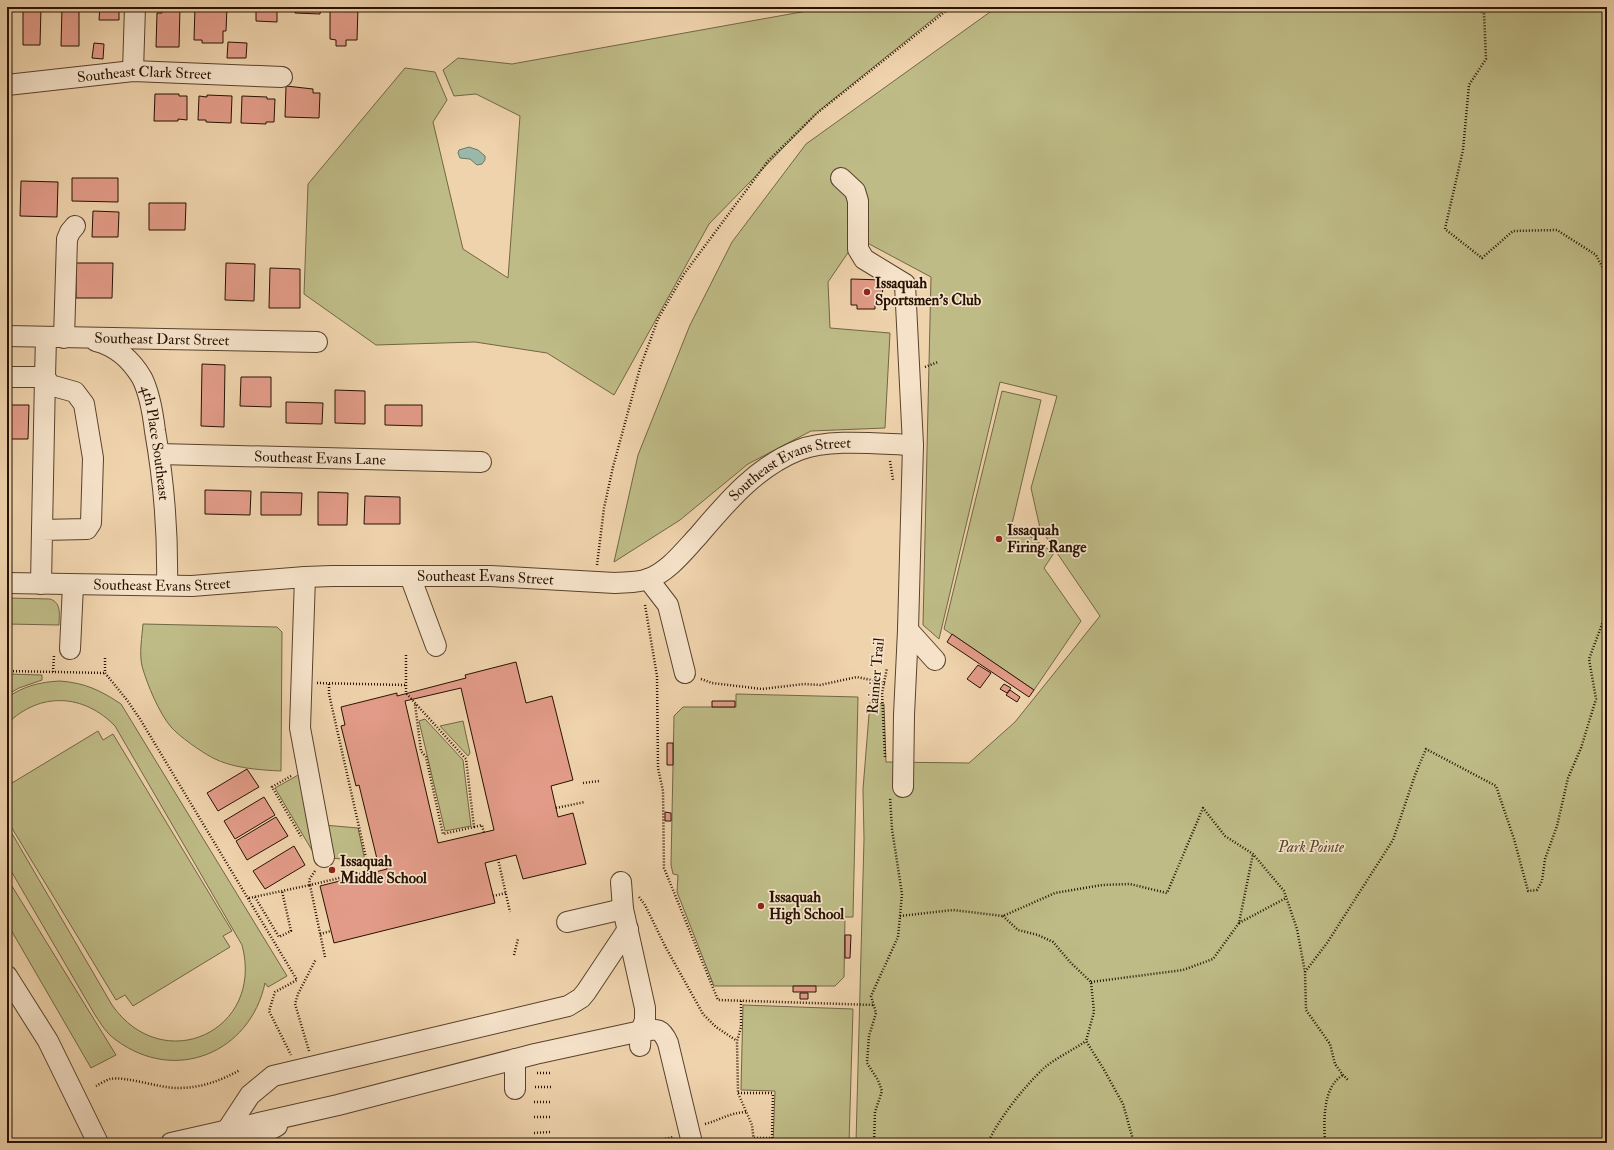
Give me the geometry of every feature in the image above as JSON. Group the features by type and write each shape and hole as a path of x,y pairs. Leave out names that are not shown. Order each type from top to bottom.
{"street":[{"path":"133,71 135,7"},
{"name":"Southeast Clark Street","path":"7,85 133,71 282,77"},
{"path":"841,178 855,191 858,201 858,249 864,259 905,284 913,445 908,630 896,791"},
{"path":"41,584 45,377 64,338 67,239 75,226"},
{"name":"Southeast Darst Street","path":"7,336 317,342"},
{"name":"4th Place Southeast","path":"64,338 102,342 111,346 127,359 139,373 147,394 159,454 165,515 167,585"},
{"path":"7,377 45,377"},
{"path":"42,530 86,529 91,524 93,458 84,404 75,392 50,385 45,377"},
{"name":"Southeast Evans Street","path":"7,583 192,586 305,577 410,576 490,576 631,582 648,579 665,569 681,554 736,492 781,458 800,450 816,446 841,444 913,445"},
{"name":"Southeast Evans Lane","path":"159,454 481,462"},
{"path":"410,576 436,646"},
{"path":"305,577 300,728 324,857"},
{"path":"648,579 668,605 685,673"},
{"path":"62,652 73,585"},
{"path":"908,630 935,660"},
{"path":"621,882 623,909 644,1008 645,1020 641,1039"},
{"path":"567,922 623,909"},
{"path":"241,1137 250,1094 273,1076 568,1006 575,1003 586,992 628,929"},
{"path":"7,976 48,1041 98,1143"},
{"path":"171,1143 241,1137 300,1114 424,1091 515,1059 557,1060 594,1046 641,1039 656,1029 664,1034 668,1042 685,1140"},
{"path":"515,1059 515,1090"}],"path":[{"path":"597,560 604,508 612,467 640,368 658,320 684,274 768,161 816,114 951,7"},
{"path":"1474,7 1484,13 1486,60 1469,85 1463,150 1445,229 1482,258 1513,232 1557,230 1596,255 1607,276"},
{"path":"890,458 894,484"},
{"path":"644,600 657,676 658,768 663,791 664,868 718,1000 874,1005"},
{"path":"1305,972 1327,943 1393,840 1415,775 1426,749 1496,786 1514,839 1528,891 1537,890 1542,881 1545,859 1557,826 1568,778 1581,748 1596,699 1589,659 1607,611"},
{"path":"53,672 62,652"},
{"path":"406,655 406,693 466,759 474,827"},
{"path":"105,658 105,673 140,718 297,980 275,992 269,1011 292,1057"},
{"name":"Rainier Trail","path":"885,762 882,693 888,662"},
{"path":"7,671 105,673"},
{"path":"685,673 712,683 762,689 804,684 820,685 857,677 885,683 905,685"},
{"path":"301,682 405,685"},
{"path":"249,898 369,871 329,694 329,683"},
{"path":"415,704 421,751 426,757 443,834 482,825 484,833"},
{"path":"303,839 272,787 307,767"},
{"path":"583,783 599,781"},
{"path":"874,1143 875,1112 882,1091 878,1080 867,1063 869,1036 876,1013 871,996 898,938 902,894 892,829 896,791"},
{"path":"556,808 585,802"},
{"path":"900,916 953,910 1003,916 1054,893 1102,885 1130,884 1167,893 1203,808 1225,836 1254,854 1284,891 1297,929 1305,972 1306,1010 1330,1044 1336,1064 1343,1076 1348,1080"},
{"path":"1091,982 1183,970 1213,959 1238,922 1254,854"},
{"path":"498,859 510,912"},
{"path":"310,885 324,956"},
{"path":"255,897 279,937 290,931 282,891"},
{"path":"493,896 506,893"},
{"path":"638,895 645,905 665,946 703,1014 716,1027 737,1041"},
{"path":"1238,922 1286,898"},
{"path":"988,1143 991,1135 1019,1096 1045,1068 1086,1041 1094,1012 1091,982 1071,963 1053,942 1018,930 1003,916"},
{"path":"320,934 331,931"},
{"path":"514,955 518,939"},
{"path":"310,1053 295,1004 298,994 316,959"},
{"path":"741,1001 741,1027 737,1041 738,1093 752,1125 754,1143"},
{"path":"1086,1041 1123,1104 1134,1143"},
{"path":"737,1048 742,1048"},
{"path":"535,1073 557,1060"},
{"path":"96,1086 110,1079 179,1088 199,1086 217,1082 240,1070"},
{"path":"1325,1143 1323,1119 1330,1091 1336,1079 1343,1076"},
{"path":"534,1087 551,1087"},
{"path":"738,1093 774,1093 773,1138 754,1138"},
{"path":"534,1102 551,1102"},
{"path":"706,1123 719,1120 724,1116 746,1112"},
{"path":"534,1117 550,1117"},
{"path":"534,1133 550,1132"},
{"path":"648,1143 685,1140"}],"green space":[{"path":"821,7 948,7 820,110 709,224 614,395 547,353 475,342 376,345 304,294 308,184 405,68 435,72 447,100 433,122 463,249 508,278 520,116 476,94 454,96 443,70 458,58 512,64 818,9"},
{"name":"Park Pointe","path":"997,7 1607,7 1607,1143 856,1143 864,839 863,789 870,702 884,704 886,762 969,763 1015,722 1100,616 1040,528 1031,488 1057,396 1000,382 939,639 923,625 931,277 858,238 828,282 830,328 890,333 885,428 811,431 748,464 680,520 614,562 638,455 690,325 732,242 806,144"},
{"name":"Issaquah Firing Range","path":"1002,391 1041,400 1012,524 1054,553 1044,568 1081,621 1034,690 944,629"},
{"path":"7,598 50,599 54,601 59,610 59,625 7,624"},
{"path":"143,624 277,627 282,632 281,771 246,768 220,761 196,748 171,727 154,698 142,666 141,650"},
{"path":"7,674 42,675 42,680 19,688 7,695"},
{"path":"60,681 85,685 121,704 287,976 268,987 265,983 257,1007 244,1028 227,1043 207,1054 185,1060 162,1060 139,1053 110,1035 95,1015 7,864 7,825 112,1005 133,1027 157,1039 182,1041 205,1035 224,1021 239,1001 245,975 242,945 115,726 103,715 90,708 76,703 62,701 48,702 33,706 20,713 7,724 7,698 19,690 32,685"},
{"path":"736,694 858,697 853,917 845,917 844,977 835,986 714,986 677,892 678,875 673,874 671,865 674,716 683,707 736,707"},
{"path":"425,719 463,760 471,826 445,831 419,721"},
{"path":"463,721 470,753 468,756 440,726"},
{"path":"98,731 103,740 113,734 232,931 223,936 230,947 133,1006 125,995 116,1000 7,820 7,786"},
{"path":"300,774 316,857 275,788"},
{"path":"324,825 358,828 365,861 330,858"},
{"path":"7,878 116,1055 91,1068 7,923"},
{"path":"743,1005 853,1009 849,1143 773,1143 775,1091 741,1090"}],"shaded area":[{"path":"469,147 478,150 485,156 485,160 482,164 477,165 470,159 460,158 458,153 459,150"}],"building":[{"path":"7,7 11,7 10,47 7,47"},
{"path":"23,7 41,7 40,45 23,45"},
{"path":"62,7 79,7 79,46 61,46"},
{"path":"100,7 119,7 119,20 99,20"},
{"path":"162,7 180,7 179,47 156,47 157,13 162,13"},
{"path":"195,7 227,7 226,31 223,31 223,43 202,43 202,40 194,40"},
{"path":"256,7 277,7 277,22 256,21"},
{"path":"295,7 321,7 320,14 295,13"},
{"path":"330,7 340,7 340,9 343,9 343,7 358,7 357,40 346,40 346,46 336,46 336,40 330,39"},
{"path":"228,42 247,43 246,58 227,58"},
{"path":"94,43 104,44 103,59 92,58"},
{"path":"286,86 313,89 313,93 320,93 319,118 285,117"},
{"path":"155,94 179,94 179,96 187,96 187,120 178,119 178,121 154,121"},
{"path":"207,95 232,96 231,123 206,122 206,120 198,120 199,96 207,97"},
{"path":"242,96 267,97 267,99 275,99 274,122 266,122 266,124 241,123"},
{"path":"72,178 118,178 118,202 72,201"},
{"path":"21,181 58,182 57,217 20,216"},
{"path":"149,203 186,203 185,230 149,230"},
{"path":"93,211 119,212 118,237 92,237"},
{"path":"76,263 113,263 112,298 76,298"},
{"path":"226,263 255,264 254,301 225,300"},
{"path":"270,268 300,269 300,308 269,308"},
{"name":"Issaquah Sportsmen's Club","path":"851,279 883,280 882,305 875,305 875,309 857,309 857,305 851,305"},
{"path":"202,364 225,365 224,427 201,426"},
{"path":"241,377 271,377 271,407 240,406"},
{"path":"335,390 365,391 365,424 335,423"},
{"path":"286,402 323,403 322,424 286,423"},
{"path":"7,405 29,405 28,439 10,439 9,488 7,488"},
{"path":"385,405 422,405 422,426 385,425"},
{"path":"205,490 251,491 250,515 205,514"},
{"path":"261,492 302,493 301,515 261,515"},
{"path":"318,492 348,493 347,525 318,525"},
{"path":"365,496 400,497 400,524 364,524"},
{"path":"952,634 1034,690 1029,697 947,642"},
{"path":"516,662 526,703 552,696 573,780 551,786 558,817 573,813 586,864 523,879 516,855 485,863 495,903 334,943 320,886 387,869 383,857 377,859 359,785 356,786 341,726 345,725 341,707 397,693 397,696 466,678 465,675","holes":["461,688 494,830 438,843 405,701"]},
{"path":"978,665 991,673 980,688 967,679"},
{"path":"1004,684 1011,688 1007,693 1000,689"},
{"path":"1010,690 1020,697 1017,702 1006,695"},
{"path":"712,701 735,701 735,707 712,707"},
{"path":"667,743 673,743 673,765 667,765"},
{"path":"247,769 259,787 218,811 207,793"},
{"path":"264,797 275,815 235,839 224,821"},
{"path":"665,812 671,813 671,821 665,821"},
{"path":"276,817 288,836 247,860 236,841"},
{"path":"294,846 305,865 265,889 253,871"},
{"path":"845,935 851,935 850,958 845,958"},
{"path":"793,986 816,986 816,992 793,992"},
{"path":"800,993 808,993 808,999 800,999"}],"place":[{"name":"Issaquah Sportsmen's Club","path":"867,292"},
{"name":"Issaquah Firing Range","path":"999,539"},
{"name":"Issaquah Middle School","path":"332,870"},
{"name":"Issaquah High School","path":"761,906"}]}
